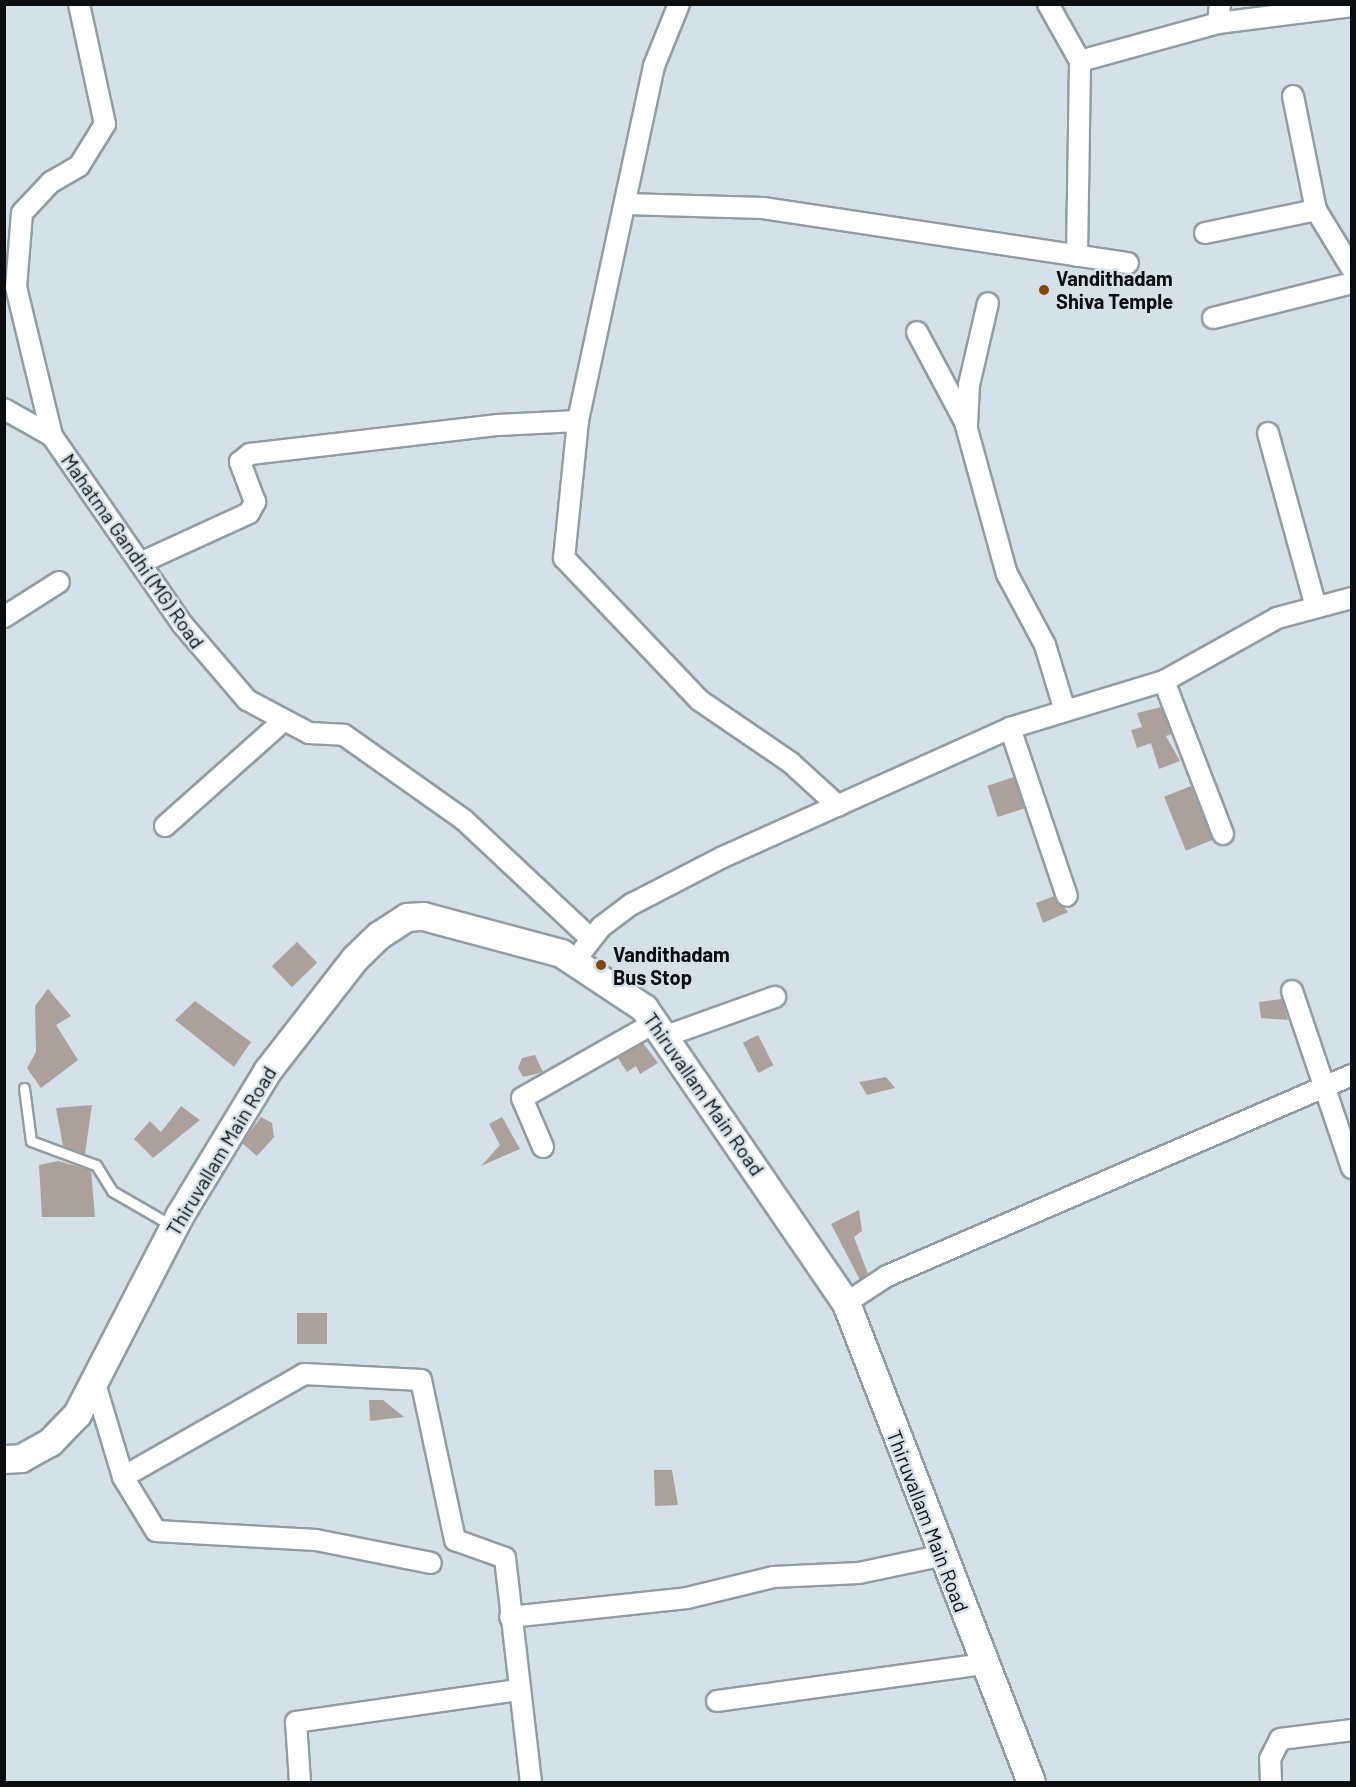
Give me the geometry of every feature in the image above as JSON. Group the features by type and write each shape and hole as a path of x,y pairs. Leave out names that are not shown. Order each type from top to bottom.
{"main road":[{"name":"Thiruvallam Main Road","path":"4,1459 21,1458 50,1442 77,1414 95,1384 174,1226 267,1071 355,958 393,925 407,917 445,919 584,949 644,1008 661,1029 846,1303 940,1556 1031,1782"}],"street":[{"name":"Mahatma Gandhi (MG) Road","path":"79,4 105,124 79,166 51,182 22,213 15,287 52,436 210,659 247,700 281,723 309,734 344,735 464,820 584,949"},
{"path":"679,4 654,66 578,421 563,531 568,566 699,700 790,762 838,806"},
{"path":"1048,4 1080,61 1077,256"},
{"path":"1080,61 1219,14 1352,6"},
{"path":"1293,96 1316,210 1352,269"},
{"path":"625,204 763,208 1128,263"},
{"path":"1205,233 1316,210"},
{"path":"1213,318 1352,283"},
{"path":"967,431 969,385 988,303"},
{"path":"917,332 967,431 1007,574 1045,645 1065,711"},
{"path":"4,409 52,436"},
{"path":"140,563 249,513 255,502 240,462 250,454 578,421"},
{"path":"1268,433 1316,607"},
{"path":"4,617 59,582"},
{"path":"584,949 663,884 1010,728 1164,681 1277,618 1352,598"},
{"path":"1164,681 1223,834"},
{"path":"165,826 281,723"},
{"path":"1010,728 1067,896"},
{"path":"1292,991 1352,1168"},
{"path":"543,1147 522,1098 661,1029 775,997"},
{"path":"846,1303 887,1276 1352,1075"},
{"path":"123,1477 304,1374 421,1380 455,1540 505,1558 517,1690 531,1782"},
{"path":"95,1384 123,1477 150,1526 163,1534 316,1540 431,1563"},
{"path":"510,1617 687,1598 773,1577 859,1573 940,1556"},
{"path":"717,1701 982,1664"},
{"path":"300,1782 296,1722 517,1690"},
{"path":"1271,1782 1270,1760 1280,1739 1352,1730"}],"lane":[{"path":"24,1088 31,1142 96,1166 112,1191 174,1226"}],"building":[{"path":"1161,707 1172,734 1166,736 1180,761 1159,769 1151,743 1137,748 1131,730 1142,727 1137,713"},
{"path":"1014,777 1024,808 998,817 987,786"},
{"path":"1191,786 1213,840 1186,851 1164,797"},
{"path":"1054,896 1068,912 1043,923 1036,903"},
{"path":"297,942 317,963 292,987 272,966"},
{"path":"48,989 71,1016 56,1025 78,1060 41,1088 27,1068 36,1052 35,1006"},
{"path":"1282,999 1288,1020 1261,1018 1259,1002"},
{"path":"195,1001 251,1042 234,1067 175,1020"},
{"path":"758,1035 773,1065 758,1073 743,1043"},
{"path":"643,1043 658,1063 640,1074 636,1066 627,1072 618,1058"},
{"path":"535,1055 543,1072 523,1077 518,1068 522,1058"},
{"path":"886,1077 895,1088 867,1095 859,1082"},
{"path":"92,1105 85,1154 63,1146 56,1108"},
{"path":"181,1106 200,1120 153,1158 134,1139 150,1121 161,1132"},
{"path":"261,1117 272,1123 274,1137 257,1156 242,1143"},
{"path":"502,1117 520,1149 481,1166 500,1145 489,1124"},
{"path":"58,1161 91,1170 95,1217 42,1217 39,1165"},
{"path":"859,1210 862,1231 854,1237 868,1274 860,1280 831,1224"},
{"path":"297,1313 327,1313 327,1344 297,1344"},
{"path":"369,1400 383,1400 404,1417 370,1421"},
{"path":"654,1470 672,1470 678,1505 655,1506"}],"place":[{"name":"Vandithadam Shiva Temple","path":"1044,290"},
{"name":"Vandithadam Bus Stop","path":"601,965"}]}
